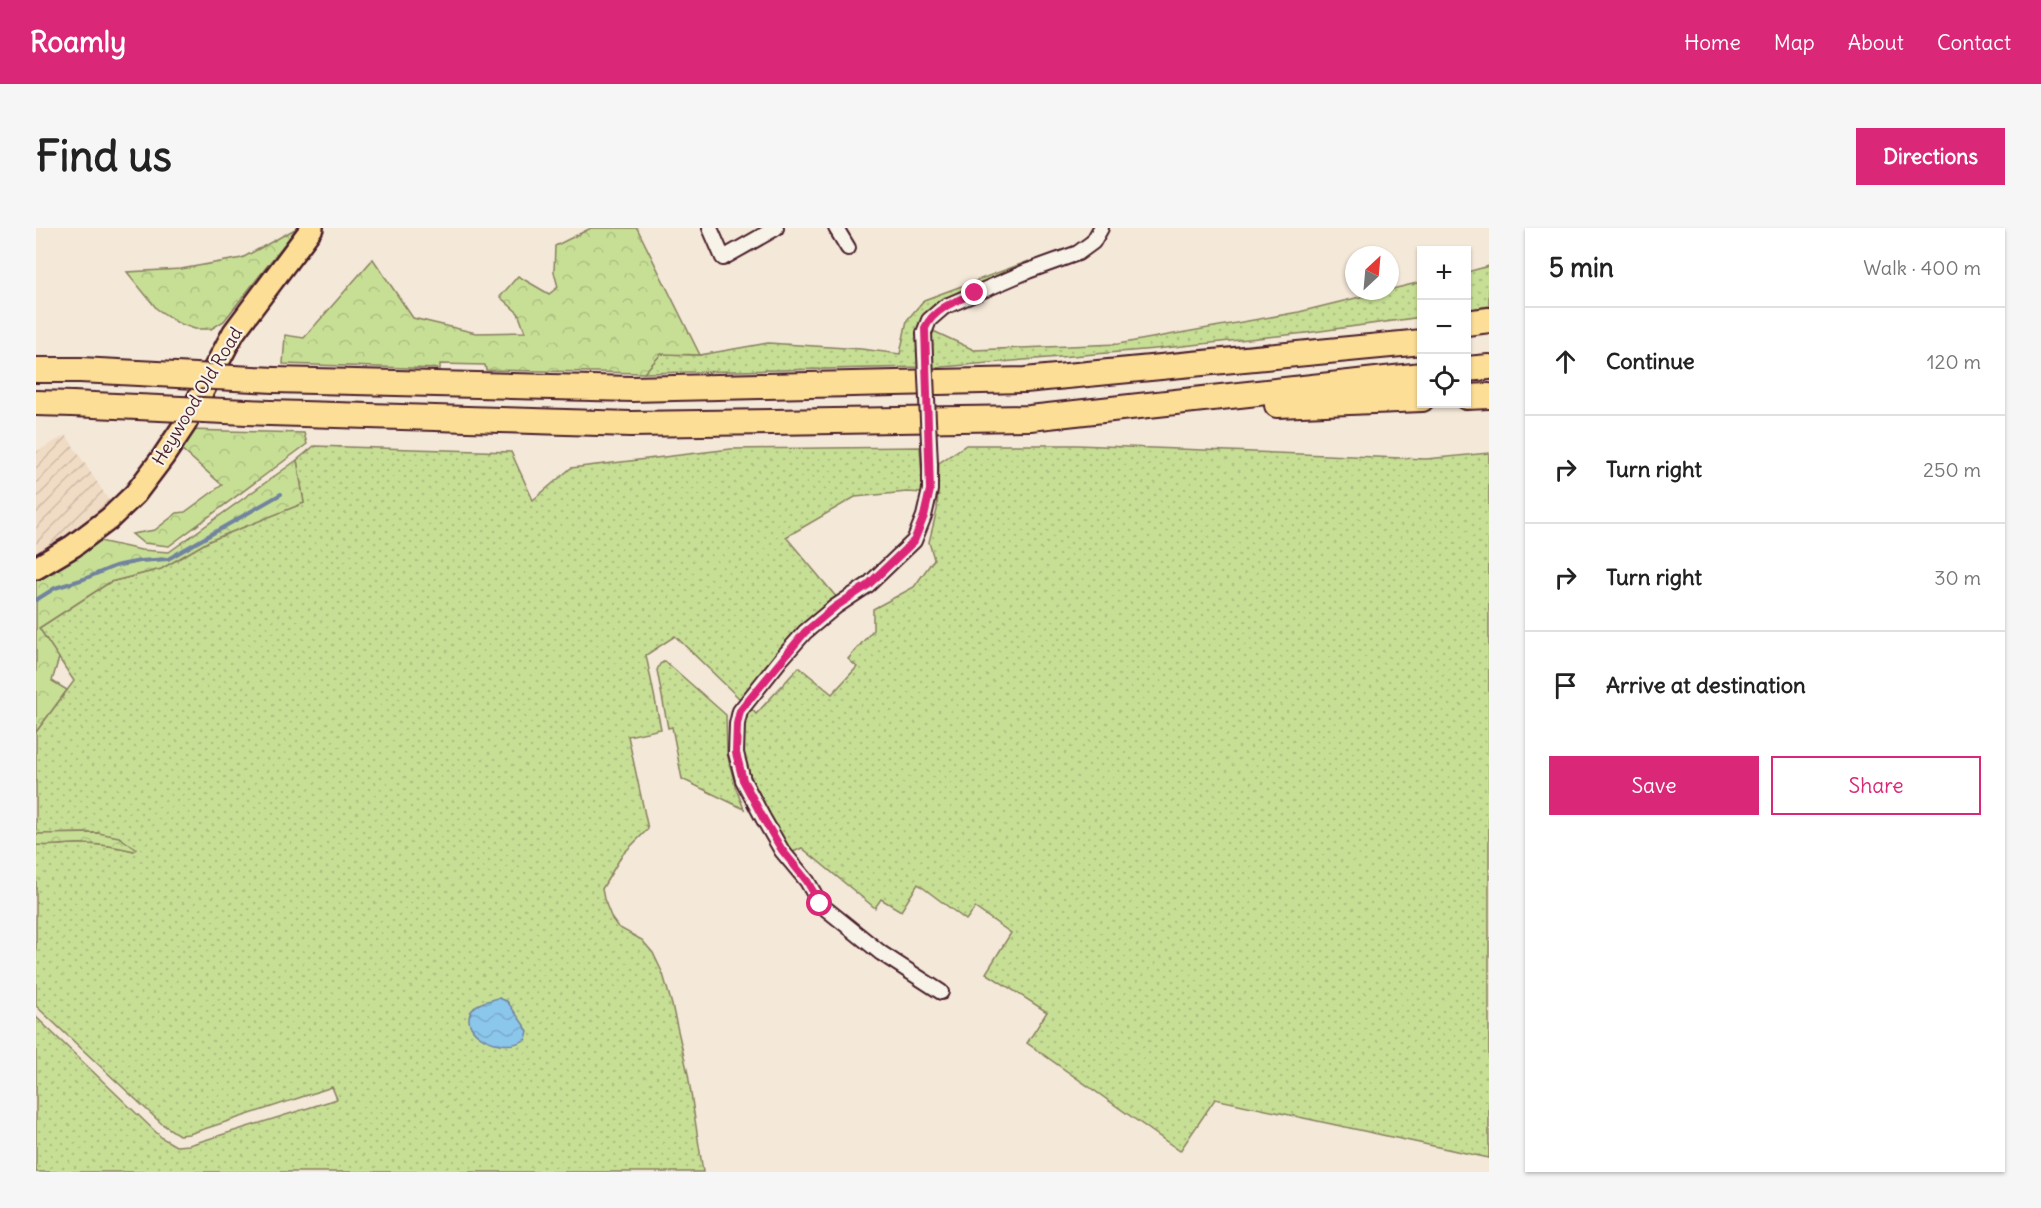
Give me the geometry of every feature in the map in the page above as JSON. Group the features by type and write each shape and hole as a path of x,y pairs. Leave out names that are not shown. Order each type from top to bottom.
{"highway":[{"path":"1471,322 1489,320"},
{"path":"1348,351 1417,332"},
{"path":"1471,337 1489,335"},
{"path":"36,370 80,370 274,381 632,388 1025,380 1348,351 1417,343"},
{"path":"1471,369 1489,367"},
{"path":"36,404 631,424 1019,418 1225,398 1417,376"},
{"path":"1471,397 1489,396"},
{"path":"1225,398 1281,406 1417,399"}],"main road":[{"name":"Heywood Old Road","path":"36,568 73,546 109,519 135,494 185,424 228,342 312,228"}],"street":[{"path":"710,228 723,258 776,228"},
{"path":"836,228 848,248"},
{"path":"941,992 881,953 820,904 807,881 782,850 743,780 736,753 740,711 805,632 835,607 868,585 914,541 924,516 930,490 924,333 929,320 944,307 1028,271 1078,253 1093,242 1101,228"}],"shaded area":[{"path":"66,435 112,505 36,554 36,452"}],"green space":[{"path":"297,228 224,321 211,329 195,329 178,323 157,309 127,272 181,269 242,258"},
{"path":"591,228 637,228 700,355 661,354 644,373 486,370 485,365 440,364 440,369 283,364 285,335 304,338 373,259 413,318 476,333 525,332 518,313 500,297 518,276 549,294 558,287 554,272 555,246"},
{"path":"1029,261 935,307 920,367 644,373 661,354 700,355 768,343 900,354 907,320 924,300"},
{"path":"1489,266 1489,306 1471,309 1471,271"},
{"path":"1417,283 1417,318 1306,333 1155,349 930,368 931,330 974,350 1118,344 1299,312 1348,300 1399,300 1399,287"},
{"path":"188,430 304,433 307,444 169,546 143,543 132,534 155,530 177,513 185,512 222,485 179,447"},
{"path":"966,445 1077,445 1426,459 1489,453 1489,1158 1215,1099 1180,1151 1027,1043 1047,1012 986,973 1011,933 975,908 966,920 918,884 901,911 881,899 875,908 802,848 791,853 760,798 743,759 744,727 750,707 756,714 799,667 832,694 857,667 848,659 873,630 873,609 914,587 934,559 929,542 937,510 939,463"},
{"path":"314,446 511,452 533,500 571,468 731,449 920,447 923,493 907,492 855,497 786,537 838,599 741,700 675,636 646,655 661,729 628,736 648,829 622,855 602,889 612,919 618,927 642,940 653,953 663,974 688,1074 703,1172 36,1172 36,1017 162,1138 176,1146 189,1145 337,1099 332,1087 189,1134 179,1135 162,1124 36,1006 36,845 91,844 134,851 98,833 36,834 36,732 74,681 39,628 110,582 161,569 209,541 304,503 297,460"},
{"path":"297,460 304,503 209,541 161,569 110,582 39,628 59,658 52,681 67,690 36,732 36,577 95,540 141,550 169,552"},
{"path":"665,661 726,715 727,753 735,786 744,809 682,779 672,727 668,728 657,670"},
{"path":"98,833 119,837 136,849 134,851 91,844 36,845 36,834"}],"water":[{"path":"499,998 507,1001 528,1031 526,1039 505,1045 494,1043 476,1033 470,1025 469,1017 475,1007"}],"waterway":[{"path":"36,600 55,588 115,566 168,559 281,494"}],"route":[{"path":"820,904 807,881 782,850 743,780 736,753 740,711 805,632 835,607 868,585 914,541 924,516 930,490 925,328 935,313 975,293"}]}
